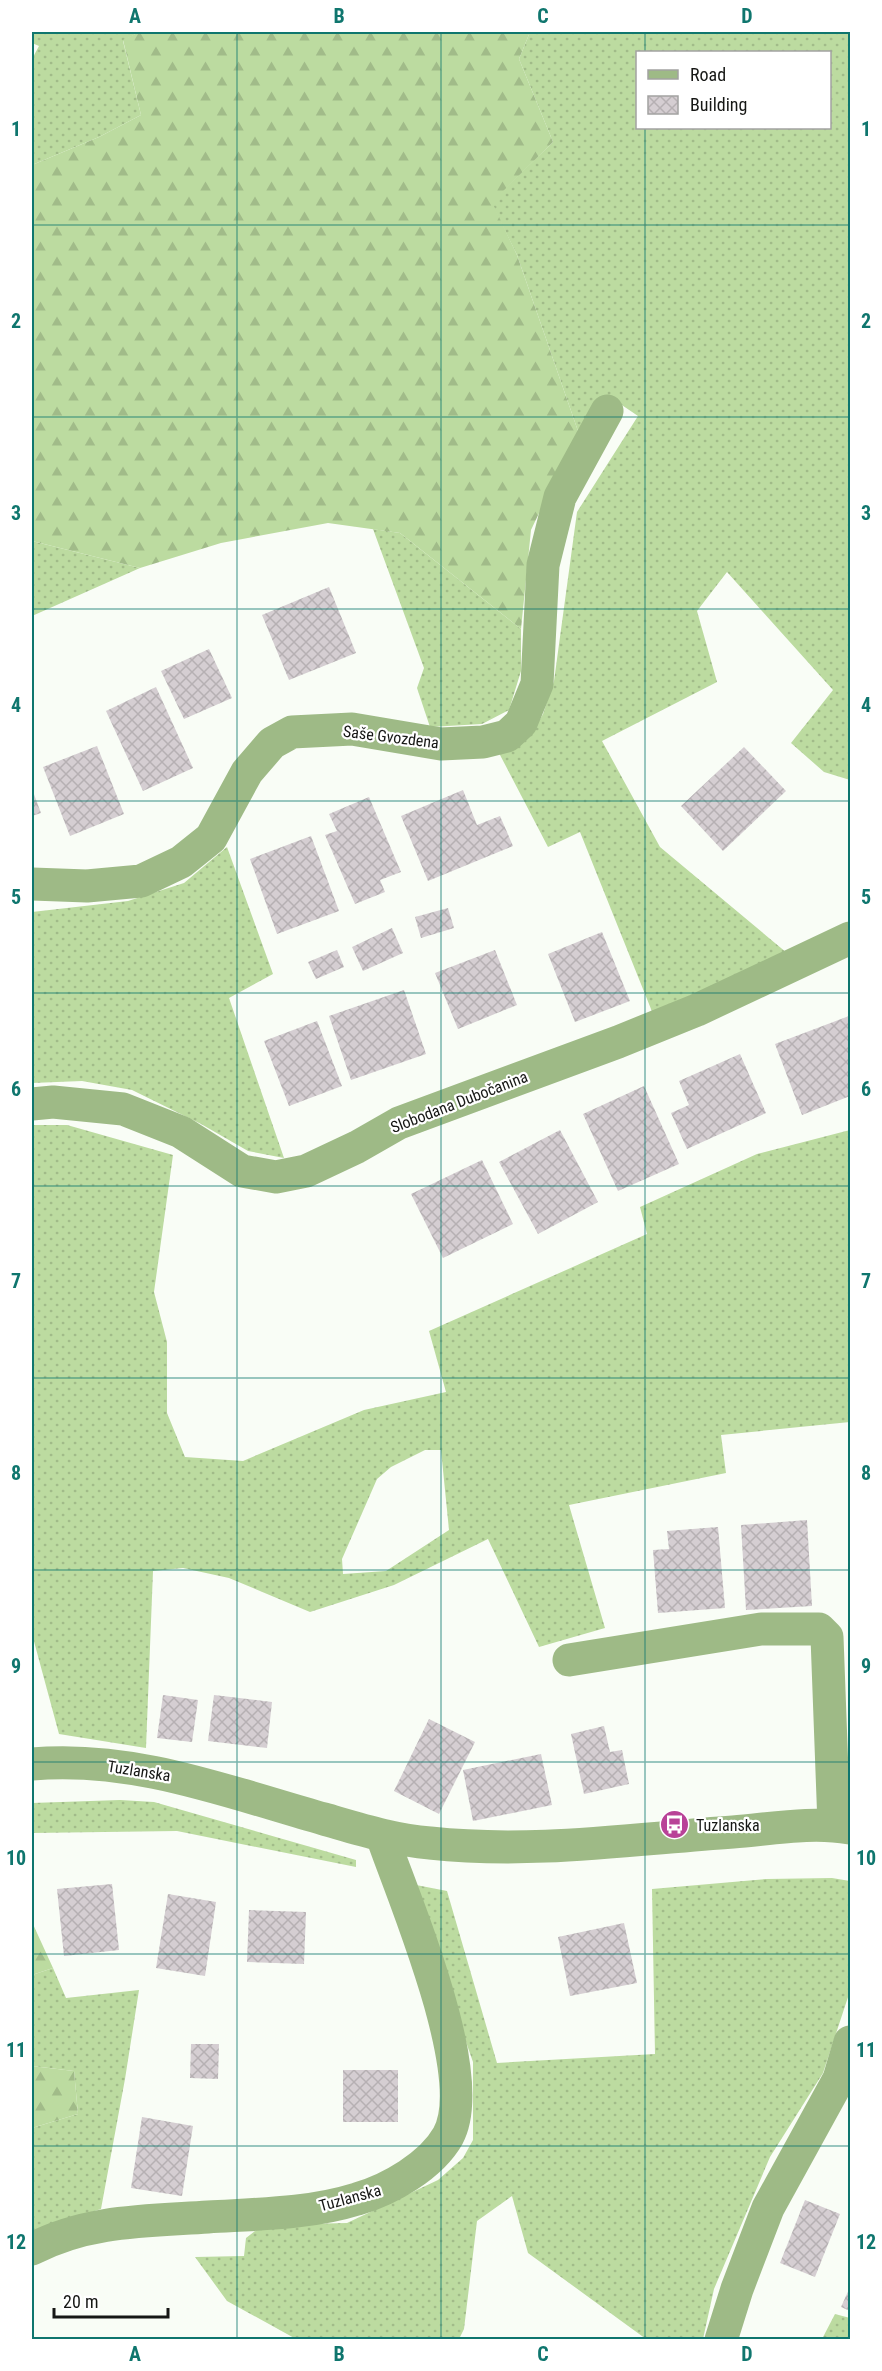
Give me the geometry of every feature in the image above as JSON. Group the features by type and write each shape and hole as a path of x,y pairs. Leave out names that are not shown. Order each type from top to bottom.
{"street":[{"name":"Saše Gvozdena","path":"32,884 87,886 141,880 181,862 211,838 247,772 272,743 292,732 352,729 441,744 483,742 507,736 521,723 537,684 543,565 560,497 607,411"},
{"name":"Slobodana Dubočanina","path":"32,1104 54,1102 123,1108 181,1132 242,1172 276,1177 306,1172 399,1123 618,1042 697,1010 850,938"},
{"path":"569,1660 761,1629 819,1629 827,1637 845,1831"},
{"name":"Tuzlanska","path":"32,1764 58,1762 132,1767 180,1778 382,1836 429,1843 502,1846 635,1842 682,1836 845,1831"},
{"name":"Tuzlanska","path":"32,2249 52,2238 108,2223 297,2211 356,2200 388,2188 420,2168 447,2137 457,2102 451,2044 417,1932 382,1836"},
{"path":"721,2340 737,2289 768,2208 839,2079 850,2042"}],"green space":[{"path":"32,32 139,32 123,41 141,115 99,137 32,165 32,59 39,46 32,43"},
{"path":"139,32 530,32 519,59 553,142 492,202 517,255 578,431 531,530 521,629 400,533 328,523 221,543 140,568 32,541 32,165 99,137 141,115 123,40"},
{"path":"530,32 850,32 850,780 824,772 791,743 833,690 727,572 697,611 717,682 602,741 660,847 787,953 653,1014 580,832 548,847 499,753 532,733 543,714 554,681 577,512 638,416 607,395 578,431 517,255 491,202 553,142 519,59"},
{"path":"373,529 400,533 521,629 521,671 509,710 482,724 430,727 417,688 424,668"},
{"path":"32,541 140,568 32,616"},
{"path":"227,847 273,974 229,998 284,1158 248,1151 201,1124 132,1090 82,1081 32,1083 32,912 128,901 184,883"},
{"path":"32,1125 67,1125 173,1155 154,1292 167,1342 167,1413 185,1457 243,1461 364,1410 446,1392 429,1331 647,1234 640,1207 757,1154 850,1130 850,1422 721,1435 726,1473 569,1505 605,1628 539,1647 488,1539 394,1585 310,1612 229,1578 183,1568 153,1571 146,1748 59,1734 32,1634","holes":["425,1450 441,1450 449,1530 386,1571 343,1574 342,1559 377,1479 391,1467"]},
{"path":"120,1800 154,1802 356,1860 356,1867 177,1831 32,1833 32,1803"},
{"path":"832,1878 850,1881 850,1991 823,2073 770,2157 714,2289 703,2339 646,2339 528,2253 512,2196 477,2221 464,2329 459,2339 296,2339 227,2301 195,2257 244,2256 246,2238 263,2225 347,2223 438,2180 463,2158 473,2140 473,2062 411,1884 447,1891 497,2063 655,2054 652,1889 766,1879"},
{"path":"32,1922 53,1968 32,1975"},
{"path":"53,1968 66,1998 139,1990 101,2209 47,2226 32,2234 32,2128 78,2114 74,2071 32,2066 32,1975"},
{"path":"32,2066 74,2071 78,2114 32,2128"},
{"path":"835,2314 850,2318 850,2339 822,2339"}],"building":[{"path":"329,587 356,653 289,680 262,615"},
{"path":"209,649 232,698 184,719 161,671"},
{"path":"156,687 193,768 143,791 106,711"},
{"path":"97,746 124,814 70,836 43,767"},
{"path":"744,747 786,791 723,851 681,806"},
{"path":"32,789 41,813 32,816"},
{"path":"463,790 477,825 500,816 513,846 428,881 401,816"},
{"path":"369,797 401,872 380,880 385,892 355,904 325,835 337,831 329,814"},
{"path":"311,836 339,911 277,934 250,859"},
{"path":"448,908 454,928 421,938 415,917"},
{"path":"392,928 403,953 363,971 352,947"},
{"path":"602,932 630,1001 575,1022 548,954"},
{"path":"337,950 344,967 316,979 308,962"},
{"path":"495,950 517,1005 458,1029 435,973"},
{"path":"404,990 426,1054 351,1080 329,1016"},
{"path":"849,1016 850,1096 802,1115 775,1044"},
{"path":"317,1021 342,1086 289,1106 264,1041"},
{"path":"740,1054 766,1113 687,1149 671,1113 689,1105 679,1081"},
{"path":"644,1086 679,1164 618,1191 583,1114"},
{"path":"560,1130 598,1202 538,1234 499,1162"},
{"path":"482,1160 513,1224 443,1258 411,1194"},
{"path":"807,1520 812,1606 746,1610 741,1525"},
{"path":"718,1527 725,1608 658,1613 653,1550 669,1549 667,1531"},
{"path":"163,1695 198,1700 192,1742 157,1738"},
{"path":"214,1695 272,1702 267,1748 208,1741"},
{"path":"429,1719 475,1742 439,1814 394,1791"},
{"path":"604,1726 610,1752 622,1750 629,1784 584,1794 571,1734"},
{"path":"541,1754 552,1805 473,1821 463,1770"},
{"path":"112,1884 119,1950 64,1956 57,1889"},
{"path":"168,1894 216,1902 205,1976 156,1968"},
{"path":"249,1910 306,1912 304,1964 247,1962"},
{"path":"624,1923 637,1983 570,1996 558,1937"},
{"path":"191,2044 219,2044 218,2079 190,2078"},
{"path":"343,2070 398,2070 398,2122 343,2122"},
{"path":"142,2117 193,2126 182,2196 131,2188"},
{"path":"805,2200 840,2214 815,2277 780,2263"},
{"path":"850,2287 850,2311 841,2307"}],"place":[{"name":"Tuzlanska","path":"675,1825"}]}
